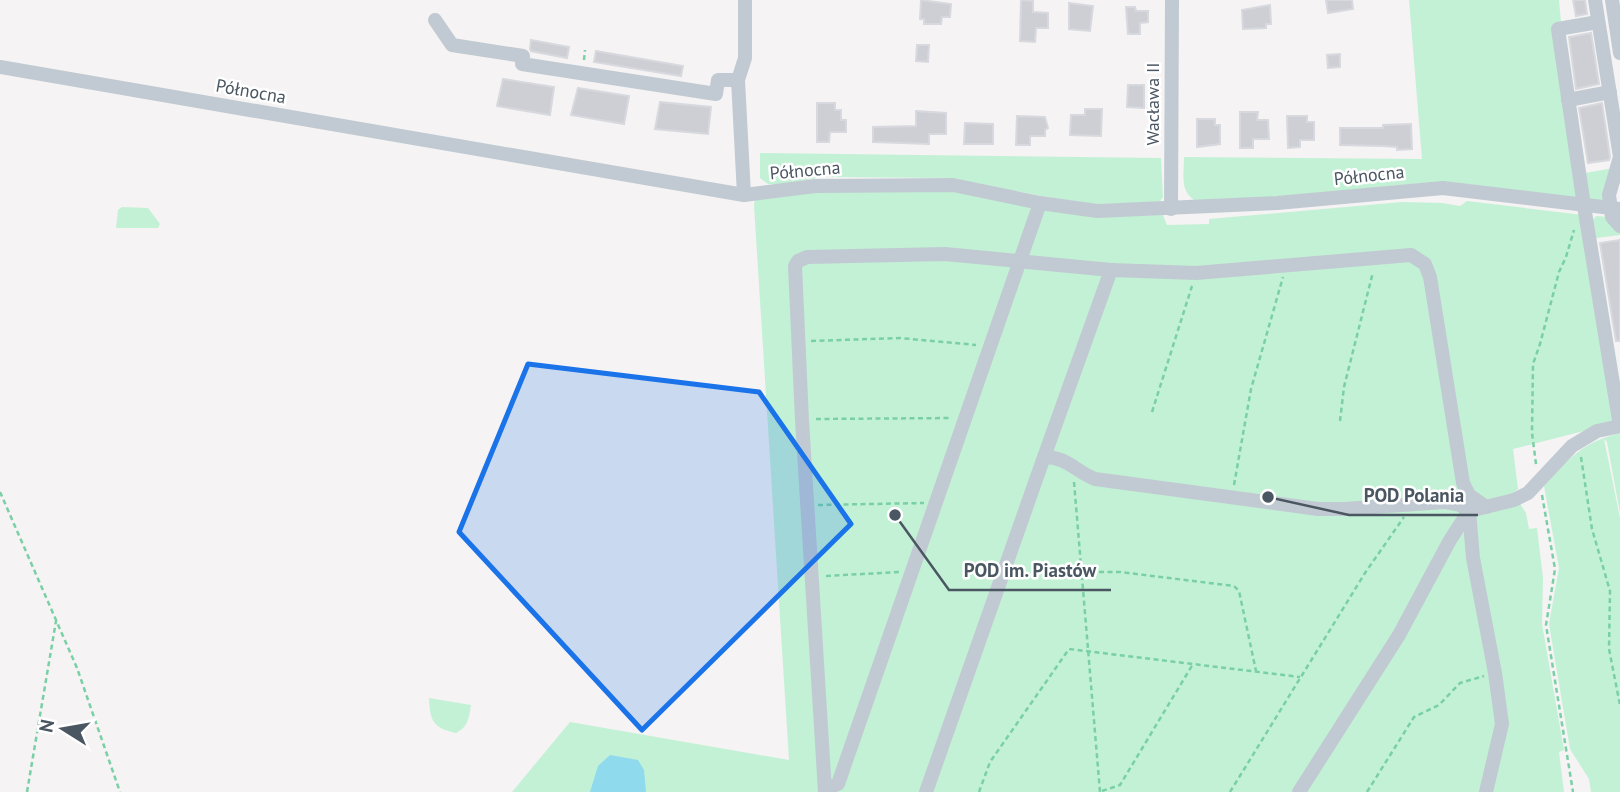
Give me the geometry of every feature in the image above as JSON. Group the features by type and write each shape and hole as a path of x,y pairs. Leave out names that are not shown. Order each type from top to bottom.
{"street":[{"path":"744,195 738,80 745,58 745,0"},
{"name":"Wacława II","path":"1171,208 1172,0"},
{"path":"1595,0 1620,157 1610,186 1615,209 1613,221 1620,226"},
{"path":"1612,0 1618,24 1620,53"},
{"path":"435,20 452,45 523,55 522,64 716,94 718,79 738,80"},
{"path":"1299,792 1399,635 1450,540 1469,511 1514,500 1528,493 1572,446 1597,430 1620,426 1558,29 1618,24"},
{"name":"Północna","path":"0,67 744,195 815,186 953,185 1040,203 1097,211 1277,203 1443,188 1585,210 1615,209"},
{"path":"1568,100 1610,92"},
{"path":"1040,203 1021,260 913,572 838,784 825,791 793,275 798,261 807,257 945,254 1021,260 1111,270 1196,273 1411,255 1418,258 1428,270 1463,483 1469,495 1486,507"},
{"path":"926,792 1111,270"},
{"path":"1044,457 1058,457 1095,479 1318,509 1445,502 1460,505 1469,511"},
{"path":"1469,511 1473,558 1502,724 1486,792"}],"path":[{"path":"1573,792 1546,625 1555,569 1532,433 1533,364 1559,272 1576,225 1585,210"},
{"path":"1340,421 1344,387 1377,258"},
{"path":"1232,496 1251,389 1286,267"},
{"path":"1152,412 1196,273"},
{"path":"797,341 900,338 991,347"},
{"path":"802,419 966,418"},
{"path":"1580,441 1587,508 1611,591 1609,649 1620,705"},
{"path":"1081,473 1074,483 1100,792 1121,785 1194,664"},
{"path":"0,492 77,668 120,792"},
{"path":"808,505 937,502"},
{"path":"1230,792 1365,573 1413,504"},
{"path":"812,576 913,572"},
{"path":"1082,572 1120,572 1234,586 1239,591 1256,671"},
{"path":"27,792 56,621"},
{"path":"979,792 990,762 1069,649 1300,677"},
{"path":"1367,792 1414,717 1439,705 1460,683 1495,673"}],"highlighted area":[{"path":"528,364 759,392 851,524 642,730 459,532"}],"green space":[{"path":"1409,0 1559,0 1577,198 1457,183 1424,183 1198,202 1188,194 1184,183 1184,157 1422,159"},
{"path":"760,153 1161,158 1163,197 1159,203 1094,204 951,178 823,177 779,185 768,184 760,178"},
{"path":"1614,168 1603,202 1590,200 1585,173"},
{"path":"822,190 949,190 1030,207 1031,214 1045,210 1100,216 1163,215 1167,225 1209,224 1209,219 1402,202 1460,206 1467,201 1583,215 1615,423 1513,449 1518,489 1513,493 1526,513 1529,529 1537,528 1543,578 1542,624 1564,750 1559,752 1564,792 512,792 570,722 789,760 754,205 755,199"},
{"path":"122,207 148,208 160,224 158,228 116,228 118,210"},
{"path":"1596,216 1608,217 1620,230 1620,235 1596,238 1593,220"},
{"path":"1620,433 1620,513 1607,442 1604,439 1620,518 1620,792 1591,792 1589,779 1570,749 1549,624 1559,568 1544,486 1586,447 1607,437"},
{"path":"429,698 471,705 469,718 463,728 456,733 438,726 430,712"}],"water":[{"path":"610,755 638,760 644,770 646,792 590,792 598,766"}],"building":[{"path":"921,0 951,4 950,17 942,17 941,24 924,24 924,19 920,19"},
{"path":"1021,0 1033,1 1033,12 1048,13 1048,28 1036,28 1035,42 1020,41"},
{"path":"1326,0 1352,0 1353,9 1328,13"},
{"path":"1573,0 1585,0 1587,14 1576,16"},
{"path":"1069,3 1093,6 1090,31 1069,29"},
{"path":"1270,5 1271,24 1266,24 1266,28 1243,29 1242,10"},
{"path":"1126,7 1135,7 1136,11 1148,11 1148,22 1140,23 1140,34 1128,34"},
{"path":"1591,33 1599,84 1576,89 1569,37"},
{"path":"531,40 569,47 567,58 531,51"},
{"path":"917,45 929,45 928,62 916,61"},
{"path":"596,51 683,66 681,76 594,62"},
{"path":"1340,54 1340,67 1328,68 1327,55"},
{"path":"503,79 554,87 550,115 497,106"},
{"path":"1128,85 1144,85 1144,108 1127,107"},
{"path":"578,88 629,96 624,124 571,115"},
{"path":"660,102 711,107 708,134 655,129"},
{"path":"817,103 835,103 835,110 841,110 841,120 846,120 846,132 830,132 829,142 817,142"},
{"path":"1602,103 1610,157 1609,160 1588,163 1579,108"},
{"path":"1085,109 1102,109 1101,136 1070,135 1071,115 1085,115"},
{"path":"916,111 946,113 946,134 929,134 929,144 873,142 873,127 916,126"},
{"path":"1240,112 1258,112 1257,120 1268,120 1269,139 1253,139 1253,148 1240,148"},
{"path":"1017,116 1045,117 1048,128 1045,130 1045,136 1030,136 1030,145 1016,145"},
{"path":"1287,116 1307,116 1307,122 1314,122 1314,140 1300,140 1300,147 1288,148"},
{"path":"1197,119 1215,119 1215,125 1220,125 1220,144 1197,147"},
{"path":"965,123 993,124 993,144 964,144"},
{"path":"1411,124 1412,149 1340,145 1340,128 1383,128 1383,125"},
{"path":"1620,240 1620,341 1616,341 1600,243"}],"place":[{"name":"POD Polania","path":"1268,497"},
{"name":"POD im. Piastów","path":"895,515"}]}
